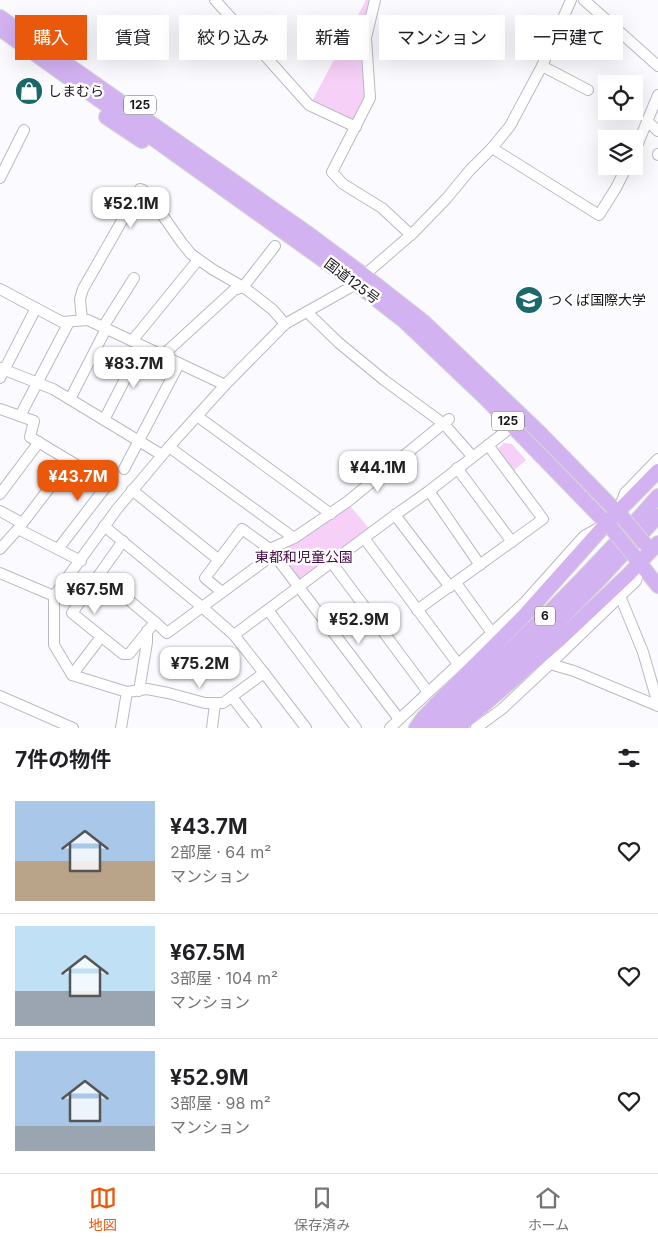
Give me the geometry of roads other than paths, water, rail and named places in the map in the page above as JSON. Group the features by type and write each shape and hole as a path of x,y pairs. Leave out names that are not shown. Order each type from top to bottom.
{"highway":[{"name":"125","path":"0,7 144,108 268,214"},
{"name":"国道125号","path":"0,17 15,32"},
{"name":"国道125号","path":"0,29 15,36"},
{"name":"125","path":"0,39 127,131 268,214"},
{"name":"国道125号","path":"51,60 268,214 306,232 360,279 512,425 610,526 658,586"},
{"name":"国道125号","path":"360,279 424,322 522,414 654,549"},
{"path":"416,728 423,718 621,515 658,471"},
{"name":"6","path":"425,728 518,643 590,570 658,496"},
{"name":"6","path":"443,728 528,652 599,580 658,516"},
{"path":"457,728 559,640 638,560 654,549"}],"street":[{"path":"215,0 309,105 356,127"},
{"path":"375,0 366,38 370,98 332,172 343,184 382,208 411,235"},
{"path":"264,673 223,704 205,704 147,689 127,692 72,675 54,646 54,596 81,561 117,508 165,451 225,385 285,324 349,288 411,235 492,148 510,126 542,66 571,0"},
{"path":"584,0 658,66"},
{"path":"542,66 588,90"},
{"path":"643,132 658,95"},
{"path":"647,122 658,131"},
{"path":"0,178 24,130"},
{"path":"492,148 599,215 622,175"},
{"path":"82,320 80,299 82,289 140,190 143,190 187,250 198,260 243,287 273,310 285,324"},
{"path":"162,356 234,290 243,287 275,246"},
{"path":"132,341 198,260"},
{"path":"70,399 104,328 134,278"},
{"path":"1,292 62,322 88,320 225,385"},
{"path":"36,308 1,372 53,389 139,441 165,451 294,538"},
{"path":"307,312 339,343 369,368 447,421 472,456"},
{"path":"20,416 69,322"},
{"path":"104,420 142,346"},
{"path":"124,469 179,364"},
{"path":"0,409 34,421 30,437 108,484 58,549"},
{"path":"234,635 429,491 505,432 522,414"},
{"path":"197,416 331,514"},
{"path":"99,575 167,633 222,592 272,551 331,514 447,421"},
{"path":"0,494 39,442"},
{"path":"417,610 543,519 488,445"},
{"path":"621,515 625,493 658,459"},
{"path":"0,549 70,461"},
{"path":"457,468 512,542"},
{"path":"132,490 219,560"},
{"path":"429,491 480,565"},
{"path":"0,511 20,526 81,561"},
{"path":"395,515 492,633"},
{"path":"104,526 234,635 306,728"},
{"path":"390,728 524,603 584,536 610,526"},
{"path":"222,592 205,578 242,529 272,551 399,719"},
{"path":"364,538 458,664"},
{"path":"123,541 72,613 123,654 129,654 155,622"},
{"path":"476,728 502,709 636,581 638,560"},
{"path":"332,563 428,692"},
{"path":"0,573 54,596"},
{"path":"620,596 644,652 658,705"},
{"path":"268,610 356,728"},
{"path":"139,691 147,631"},
{"path":"72,675 101,637"},
{"path":"550,664 574,671 658,705"},
{"path":"121,728 127,692"},
{"path":"0,696 73,728"},
{"path":"232,697 256,728"},
{"path":"212,728 216,704"}],"place":[{"name":"しまむら","path":"29,91"},
{"name":"つくば国際大学","path":"529,300"}],"park label":[{"name":"東都和児童公園","path":"304,557"}]}
